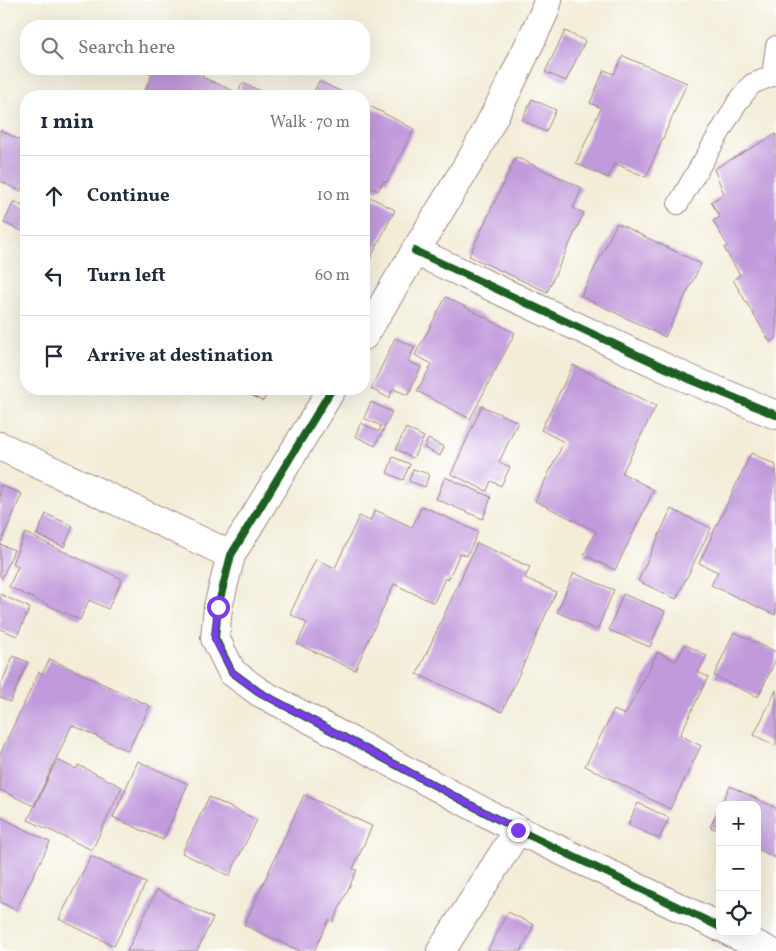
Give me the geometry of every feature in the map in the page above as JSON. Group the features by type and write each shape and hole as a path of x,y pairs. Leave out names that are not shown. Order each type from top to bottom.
{"street":[{"path":"370,326 476,151 509,87 544,13 548,0"},
{"path":"415,251 688,378 776,415"},
{"path":"328,395 231,555 218,607 214,638 232,672 259,692 518,830 716,925"},
{"path":"0,446 231,555"},
{"path":"441,951 518,830"},
{"path":"738,936 769,951"}],"lane":[{"path":"678,204 737,103 752,84 774,76 776,46"}],"building":[{"path":"565,31 585,41 566,81 545,72"},
{"path":"623,56 687,83 646,177 614,163 608,178 576,163 601,108 590,103 604,70 614,74"},
{"path":"152,75 203,75 202,77 231,90 146,90"},
{"path":"319,81 338,90 315,90"},
{"path":"242,83 259,90 239,90"},
{"path":"532,99 556,110 546,132 522,120"},
{"path":"370,106 414,129 387,182 383,181 378,191 370,187"},
{"path":"0,130 20,140 20,191 0,181"},
{"path":"776,134 776,338 770,342 733,280 740,275 724,248 728,246 713,221 720,217 711,202 724,194 714,169"},
{"path":"516,157 582,188 573,208 584,213 547,292 469,256"},
{"path":"370,197 395,210 370,259"},
{"path":"14,201 20,204 20,231 4,223"},
{"path":"617,223 701,264 665,337 581,296"},
{"path":"446,297 515,333 470,419 417,391 432,364 415,355"},
{"path":"395,338 415,347 408,361 421,367 408,395 393,389 389,398 371,389"},
{"path":"573,365 656,406 622,473 654,490 615,570 584,555 596,531 535,501 564,442 541,430"},
{"path":"250,395 266,395 263,401"},
{"path":"371,402 392,412 375,446 355,436 361,423 379,432 381,426 364,418"},
{"path":"482,406 518,422 499,462 510,467 501,486 491,481 487,491 451,474"},
{"path":"406,428 424,437 413,458 396,449"},
{"path":"428,439 444,447 440,456 424,448"},
{"path":"751,453 776,465 775,615 711,585 718,572 699,563"},
{"path":"393,457 410,464 403,480 387,473"},
{"path":"413,469 429,474 425,487 409,481"},
{"path":"445,477 491,497 483,519 436,499"},
{"path":"0,485 22,494 0,544"},
{"path":"422,506 478,532 467,556 460,553 448,580 445,578 434,603 394,584 355,670 297,644 307,623 290,614 316,559 335,568 359,516 370,521 375,510 412,527"},
{"path":"671,509 711,528 676,599 638,581"},
{"path":"46,514 73,526 64,547 37,535"},
{"path":"25,533 122,579 108,609 89,600 80,620 9,587 18,566 12,563"},
{"path":"477,543 530,567 525,578 556,592 502,712 417,674"},
{"path":"0,544 14,550 2,578 0,576"},
{"path":"574,573 614,590 597,630 557,612"},
{"path":"0,594 30,608 17,636 0,629"},
{"path":"623,594 665,611 650,647 609,630"},
{"path":"734,632 776,652 776,659 758,697 714,676"},
{"path":"685,644 707,656 698,672 708,677 680,735 701,746 670,809 585,766 614,710 625,715 658,652 676,661"},
{"path":"13,656 28,662 10,702 0,697 0,687"},
{"path":"50,659 150,706 128,751 72,725 34,806 0,790 0,754 39,672 42,674"},
{"path":"776,690 776,746 754,735"},
{"path":"57,760 76,769 78,765 122,787 92,850 28,820"},
{"path":"138,761 188,784 163,840 113,817"},
{"path":"730,786 776,808 776,858 761,851 761,801 723,801"},
{"path":"304,795 372,826 353,869 357,870 333,922 329,920 314,951 300,951 244,925"},
{"path":"209,797 257,820 229,876 182,853"},
{"path":"638,803 669,818 659,839 628,824"},
{"path":"716,815 716,829 710,827"},
{"path":"0,817 50,842 16,910 0,902"},
{"path":"91,856 146,883 114,946 59,919"},
{"path":"157,890 213,918 197,951 127,951"},
{"path":"508,912 534,925 521,951 490,951 488,950"}],"cycle path":[{"path":"415,251 687,378 776,415"},
{"path":"328,395 231,555 218,607 215,638 232,672 259,692 518,830 716,925"}],"route":[{"path":"218,607 214,638 232,672 259,692 518,830"}]}
